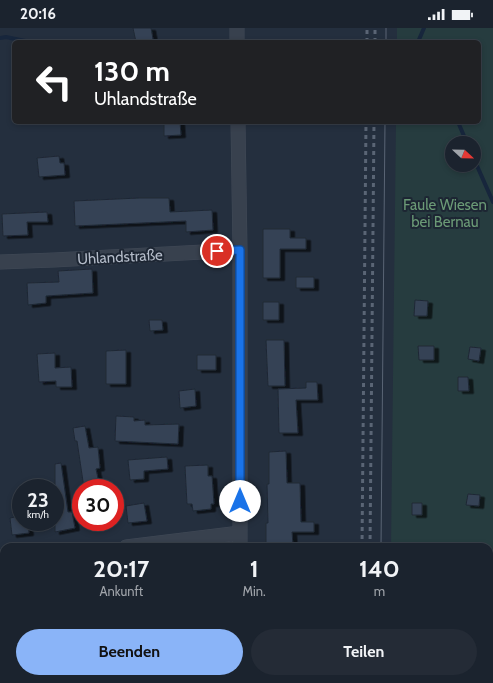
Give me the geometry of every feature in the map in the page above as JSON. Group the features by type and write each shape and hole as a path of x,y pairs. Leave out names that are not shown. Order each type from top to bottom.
{"street":[{"path":"237,28 237,40"},
{"path":"238,124 240,250 240,543"},
{"name":"Uhlandstraße","path":"0,262 240,250"},
{"path":"159,543 240,533"}],"green space":[{"name":"Faule Wiesen bei Bernau","path":"397,28 493,28 493,543 391,543 396,124 481,124 481,40 397,40"}],"building":[{"path":"133,28 151,28 153,39 136,40"},
{"path":"164,124 180,124 181,135 164,136"},
{"path":"59,156 60,163 64,163 65,175 39,177 37,158"},
{"path":"169,198 170,212 212,210 213,230 186,232 186,221 75,226 74,201"},
{"path":"47,212 48,222 27,222 28,235 3,236 2,214"},
{"path":"263,229 290,229 290,238 306,238 306,249 280,249 280,278 263,278"},
{"path":"92,269 93,293 46,296 46,303 28,305 27,283 59,282 58,271"},
{"path":"296,277 314,277 314,288 296,288"},
{"path":"415,300 428,301 427,316 414,316"},
{"path":"263,302 279,302 279,320 263,320"},
{"path":"149,320 162,320 163,330 150,331"},
{"path":"266,340 284,340 285,386 268,386"},
{"path":"418,346 434,346 434,360 419,360"},
{"path":"470,347 481,348 479,361 468,359"},
{"path":"126,350 126,384 106,384 106,351"},
{"path":"55,353 55,368 71,367 72,387 56,387 56,381 39,382 37,354"},
{"path":"197,355 216,355 216,370 197,370"},
{"path":"458,377 468,377 469,391 458,391"},
{"path":"306,382 317,382 318,400 296,400 298,433 279,433 278,389 306,388"},
{"path":"195,389 196,406 180,408 179,391"},
{"path":"116,416 134,417 134,421 145,420 145,425 179,424 178,444 115,441"},
{"path":"85,426 89,448 98,447 100,468 96,469 98,479 83,479 77,441 75,441 73,428"},
{"path":"286,451 287,483 300,483 301,522 314,522 314,532 292,532 293,543 266,543 266,523 268,523 267,484 269,484 269,452"},
{"path":"167,457 168,469 144,471 144,479 130,480 128,460"},
{"path":"61,463 63,479 55,479 55,464"},
{"path":"208,465 208,476 212,476 214,504 211,504 211,509 193,511 192,504 187,504 185,466"},
{"path":"64,484 68,512 72,512 72,529 64,530"},
{"path":"468,494 480,495 479,506 466,505"},
{"path":"144,503 147,521 128,523 126,506"},
{"path":"412,503 422,503 422,515 412,515"},
{"path":"10,518 12,518 12,531 29,531 29,533 12,535"}],"waterway":[{"path":"419,40 424,28"},
{"path":"0,38 6,37 20,40"},
{"path":"459,124 464,136"},
{"path":"480,172 493,202"}],"tram line":[{"path":"386,28 386,40"},
{"path":"381,543 385,124"}],"railway":[{"path":"367,28 367,40"},
{"path":"375,28 375,40"},
{"path":"362,543 366,124"},
{"path":"370,543 374,124"}],"route":[{"path":"217,251 240,250 240,501"}]}
